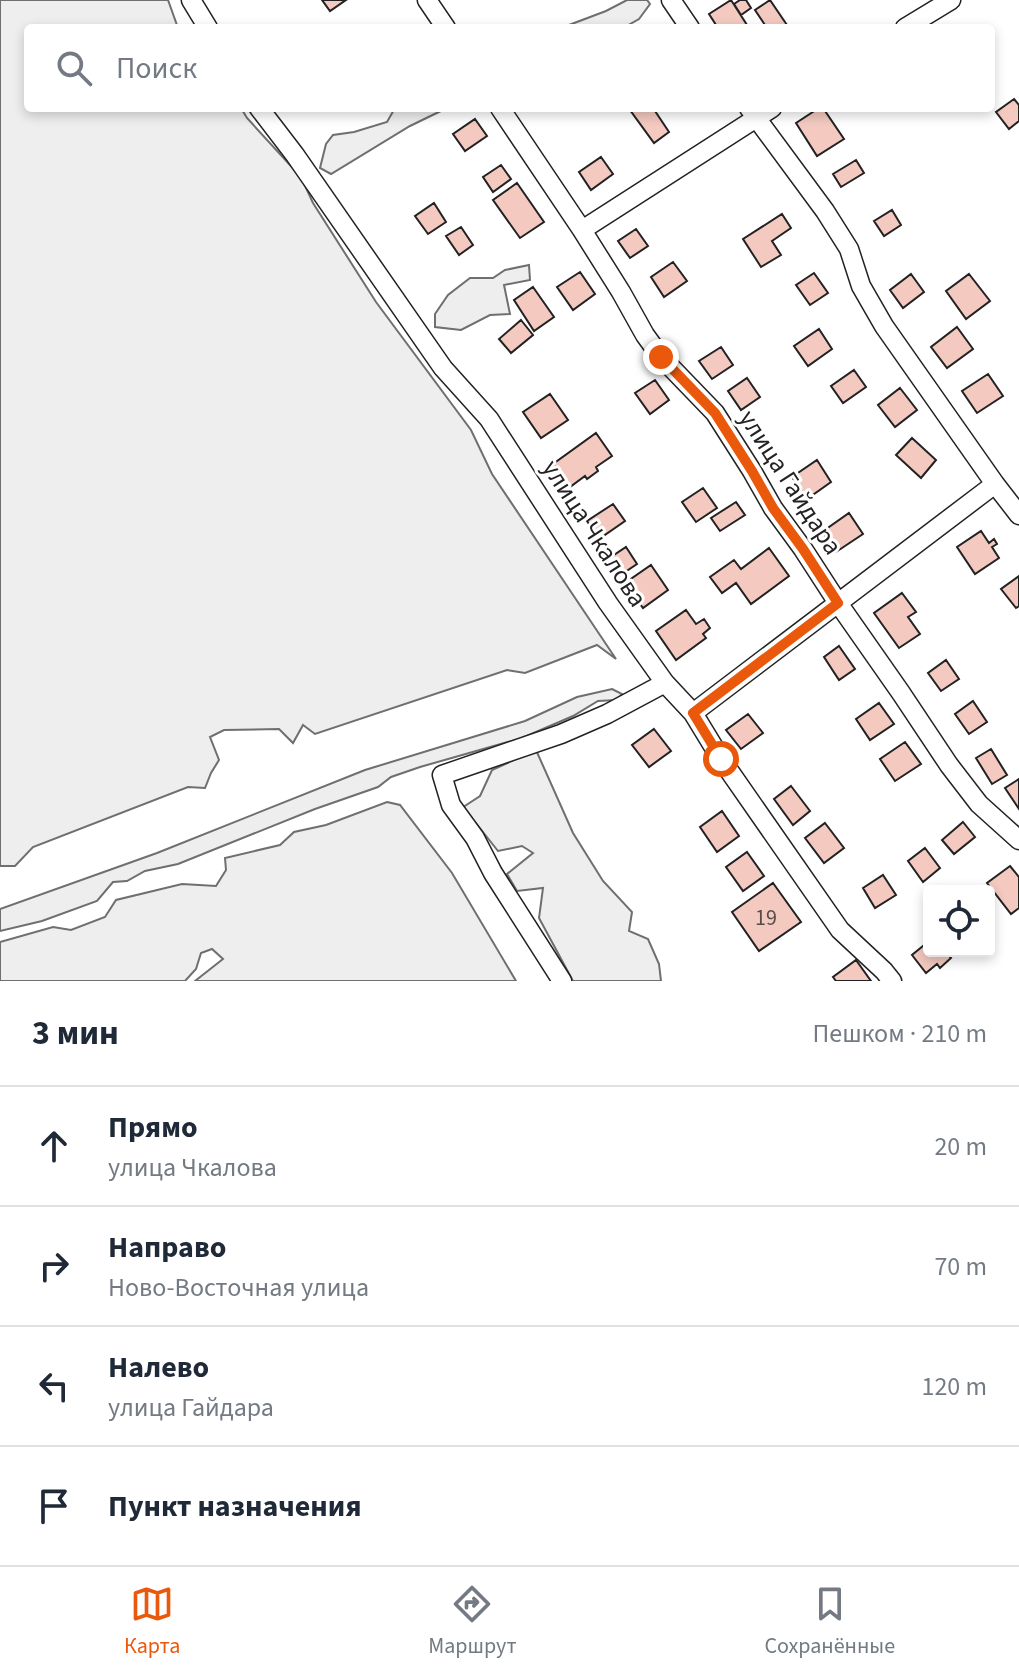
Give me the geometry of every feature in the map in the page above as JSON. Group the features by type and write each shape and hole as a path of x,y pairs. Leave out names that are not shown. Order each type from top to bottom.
{"street":[{"path":"191,0 206,24"},
{"path":"427,0 443,24"},
{"path":"671,0 687,24"},
{"path":"912,24 951,0"},
{"name":"улица Чкалова","path":"262,112 443,368 489,419 608,603 665,683 693,713 721,759 840,930 892,981"},
{"name":"улица Гайдара","path":"503,112 582,230 645,335 661,357 715,413 773,508 949,765 979,804 1019,840"},
{"path":"582,230 758,112"},
{"path":"760,112 849,249 861,286 884,326 1019,515"},
{"path":"693,713 995,484"},
{"path":"562,981 493,873 475,838 451,805 442,775 561,734 665,683"}],"shaded area":[{"path":"0,0 168,0 177,24 24,24 24,112 243,112 301,177 313,203 376,302 471,430 492,474 616,659 597,645 525,673 507,670 315,734 303,725 293,743 279,729 224,730 210,737 219,760 205,788 188,787 33,847 15,866 0,866"},
{"path":"627,0 647,0 650,4 639,19 630,24 572,24"},
{"path":"393,112 439,112 331,174 320,168 326,144 333,135 387,122"},
{"path":"529,265 530,280 504,285 510,314 490,315 461,330 435,327 435,314 448,295 470,278 493,278 505,270"},
{"path":"612,689 622,694 617,700 598,701 573,716 522,738 391,777 378,787 178,864 145,871 127,881 113,882 97,901 42,921 0,931 0,909 157,853 365,770 525,721 577,697"},
{"path":"536,750 573,833 603,881 632,912 629,931 648,939 659,964 661,981 573,981 539,918 543,888 517,891 507,874 533,853 522,846 498,851 474,821 451,815 480,796 492,770"},
{"path":"387,802 400,805 452,873 516,981 195,981 223,959 212,949 201,953 196,969 185,981 0,981 0,942 53,927 71,930 105,917 116,900 182,884 216,886 226,870 225,858 280,845 294,832 326,825"}],"building":[{"path":"322,0 346,0 330,11"},
{"path":"731,0 746,24 715,24 709,14"},
{"path":"746,0 751,8 741,15 734,4"},
{"path":"770,0 786,24 764,24 755,10"},
{"path":"1014,99 1019,105 1019,121 1009,129 996,112"},
{"path":"631,112 656,112 669,132 654,143"},
{"path":"813,112 826,112 844,139 817,156 796,123"},
{"path":"475,119 487,136 465,151 453,134"},
{"path":"601,157 613,174 591,190 579,172"},
{"path":"856,160 864,173 841,187 833,174"},
{"path":"501,165 511,179 493,192 483,177"},
{"path":"517,183 544,222 520,238 493,200"},
{"path":"434,203 446,222 428,234 415,216"},
{"path":"892,210 901,225 884,236 874,221"},
{"path":"782,214 791,228 772,241 781,255 761,267 743,239"},
{"path":"461,227 473,245 459,255 446,236"},
{"path":"636,229 648,246 630,258 618,241"},
{"path":"673,262 687,281 664,297 651,277"},
{"path":"580,272 595,294 573,310 557,287"},
{"path":"814,273 828,293 810,305 796,285"},
{"path":"911,274 924,292 903,308 890,290"},
{"path":"969,274 990,301 966,319 946,291"},
{"path":"533,287 554,317 534,331 514,300"},
{"path":"521,320 533,335 511,353 499,339"},
{"path":"957,327 973,349 947,368 931,347"},
{"path":"819,329 832,349 808,366 794,346"},
{"path":"721,347 733,365 712,379 699,361"},
{"path":"854,370 866,387 843,403 831,386"},
{"path":"988,374 1003,396 977,413 962,391"},
{"path":"747,378 760,397 741,410 728,391"},
{"path":"655,380 669,400 650,414 635,393"},
{"path":"900,388 917,410 895,427 878,405"},
{"path":"550,394 568,420 541,438 523,412"},
{"path":"596,433 612,456 596,467 598,471 570,487 553,464"},
{"path":"912,438 936,460 921,478 896,455"},
{"path":"817,460 831,482 807,499 792,477"},
{"path":"703,488 717,508 696,522 682,502"},
{"path":"736,502 745,515 720,531 711,518"},
{"path":"613,504 625,521 599,539 587,521"},
{"path":"849,513 863,534 836,552 822,532"},
{"path":"981,531 989,543 994,539 997,544 992,547 999,558 975,574 957,547"},
{"path":"626,547 637,564 619,576 608,559"},
{"path":"769,548 789,576 751,604 736,583 722,593 710,577 734,560 741,569"},
{"path":"651,565 668,590 643,608 625,583"},
{"path":"1019,576 1019,606 1016,608 1001,589"},
{"path":"902,593 916,612 908,617 920,634 899,648 874,613"},
{"path":"686,610 696,624 704,619 710,628 703,634 706,638 676,660 656,631"},
{"path":"839,646 855,669 839,680 824,657"},
{"path":"946,660 959,679 941,691 928,673"},
{"path":"973,701 987,722 969,734 955,714"},
{"path":"879,703 894,724 870,740 856,719"},
{"path":"748,714 763,733 741,749 726,730"},
{"path":"654,729 671,751 649,767 632,745"},
{"path":"905,742 921,764 895,781 880,759"},
{"path":"991,749 1007,775 992,784 976,758"},
{"path":"1019,779 1019,809 1005,788"},
{"path":"791,786 810,811 793,825 774,799"},
{"path":"722,811 739,836 717,852 700,827"},
{"path":"963,822 975,837 954,854 942,840"},
{"path":"825,823 844,848 824,863 805,838"},
{"path":"925,848 940,868 923,882 908,861"},
{"path":"747,852 764,876 743,891 726,867"},
{"path":"1010,866 1019,877 1019,908 1011,914 995,893 995,885 987,883"},
{"path":"883,875 896,895 875,908 863,888"},
{"path":"773,883 801,922 759,951 732,912"},
{"path":"923,946 923,957 951,958 940,968 937,964 926,973 912,955"},
{"path":"856,960 871,981 836,981 833,977"}],"route":[{"path":"661,357 715,413 773,508 838,603 693,713 721,759"}]}
